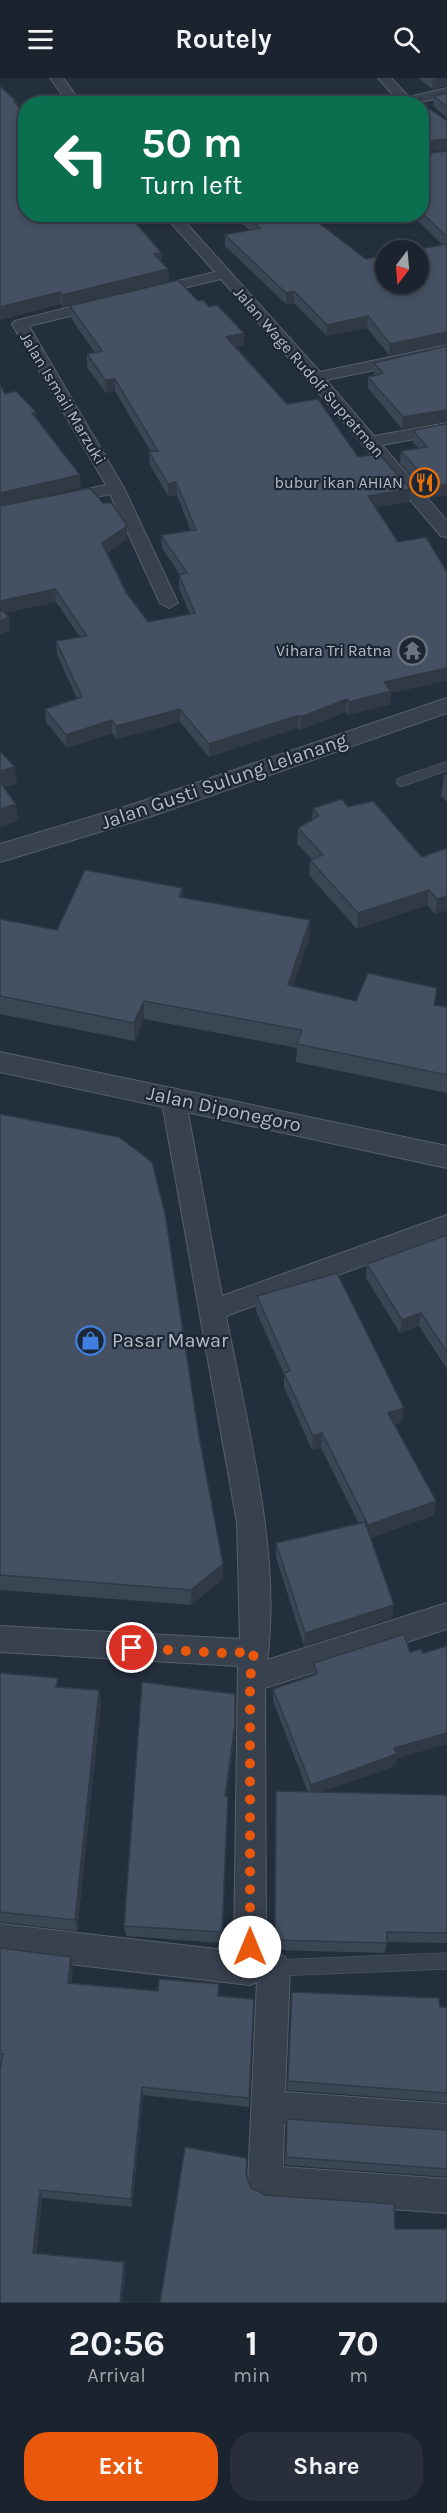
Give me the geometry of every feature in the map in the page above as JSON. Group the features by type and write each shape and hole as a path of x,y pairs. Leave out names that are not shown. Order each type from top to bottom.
{"street":[{"path":"56,78 70,96"},
{"path":"384,78 405,96"},
{"path":"429,99 447,92"},
{"name":"Jalan Wage Rudolf Supratman","path":"177,222 445,527"},
{"name":"Jalan Ismail Marzuki","path":"0,513 116,488 20,324 224,274"},
{"path":"0,327 20,324"},
{"path":"315,378 447,350"},
{"path":"370,442 447,428"},
{"path":"116,488 169,603"},
{"name":"Jalan Gusti Sulung Lelanang","path":"0,853 140,811 447,705"},
{"name":"Jalan Diponegoro","path":"0,1062 447,1157"},
{"path":"173,1097 251,1522 256,1615 252,1665 268,2107 265,2183 447,2196"},
{"path":"213,1310 447,1225"},
{"path":"0,1639 221,1653 252,1665 447,1616"},
{"path":"0,1940 262,1968"},
{"path":"268,2107 443,2120"}],"lane":[{"path":"401,782 447,766"},
{"path":"262,1968 447,1961"}],"building":[{"path":"0,86 17,102 14,102 18,106 18,222 135,222 161,252 154,254 168,269 62,295 60,292 0,307"},
{"path":"447,93 447,107 434,96"},
{"path":"429,109 447,121 447,139 429,141"},
{"path":"447,151 447,237 429,220 429,153"},
{"path":"253,222 317,222 366,259 375,257 375,294 429,294 429,247 447,244 447,332 390,344 368,316 327,325 294,291 286,293 225,235 260,228"},
{"path":"178,280 198,301 203,300 209,307 217,305 244,333 226,337 287,404 318,399 358,457 379,454 410,489 368,496 398,542 426,537 447,572 447,668 384,682 391,691 349,702 347,699 301,717 299,715 209,744 180,709 116,726 112,720 66,735 45,709 82,697 56,641 87,636 55,589 0,601 0,506 90,488 103,503 112,503 127,526 102,543 126,592 148,622 195,613 179,575 187,573 161,535 196,530 176,482 168,484 149,452 158,451 115,379 105,380 87,354 102,351 70,306"},
{"path":"447,346 447,410 403,417 368,377 383,373 374,363"},
{"path":"0,384 5,394 16,391 36,412 32,413 80,475 0,493"},
{"path":"447,424 447,484 432,487 401,451 427,447 413,430"},
{"path":"0,609 9,617 0,621"},
{"path":"0,751 15,767 0,771"},
{"path":"0,782 16,804 0,809"},
{"path":"342,799 348,807 373,801 422,857 447,848 447,896 437,899 429,890 358,913 310,860 323,855 298,828 319,816 313,808"},
{"path":"85,870 183,888 179,897 310,920 288,985 356,1001 368,973 437,988 434,1005 447,1007 447,1075 297,1044 302,1030 144,1001 134,1023 0,996 0,919 57,930"},
{"name":"Pasar Mawar","path":"0,1114 119,1137 152,1162 165,1213 199,1436 223,1564 191,1590 0,1575"},
{"path":"447,1235 447,1352 421,1313 402,1320 367,1264"},
{"path":"337,1273 404,1408 388,1413 436,1501 368,1525 322,1433 313,1436 284,1373 290,1371 257,1296"},
{"path":"365,1522 394,1605 305,1633 276,1543"},
{"path":"404,1634 410,1652 421,1649 423,1653 447,1646 447,1733 394,1748 397,1754 311,1785 273,1689 317,1674 314,1663"},
{"path":"0,1673 58,1678 56,1687 99,1690 75,1920 0,1912"},
{"path":"142,1682 235,1694 235,1724 225,1796 228,1796 222,1932 124,1926"},
{"path":"276,1791 447,1795 447,1933 387,1932 387,1943 275,1940"},
{"path":"0,1948 71,1957 68,1983 158,1991 159,1979 219,1984 218,1996 254,1999 249,2098 142,2087 131,2199 40,2190 33,2253 124,2262 120,2303 0,2303 0,2069 3,2054 0,2054"},
{"path":"292,1992 439,1998 440,2007 447,2007 447,2093 288,2081"},
{"path":"287,2119 447,2129 447,2169 286,2157"},
{"path":"185,2147 247,2158 246,2175 251,2188 265,2195 394,2204 395,2229 447,2229 447,2303 160,2303"}],"place":[{"name":"bubur ikan AHIAN","path":"424,482"},
{"name":"Vihara Tri Ratna","path":"412,650"},
{"name":"Pasar Mawar","path":"91,1340"}],"route":[{"path":"132,1648 221,1653 254,1652 250,1679 250,1947"}]}
